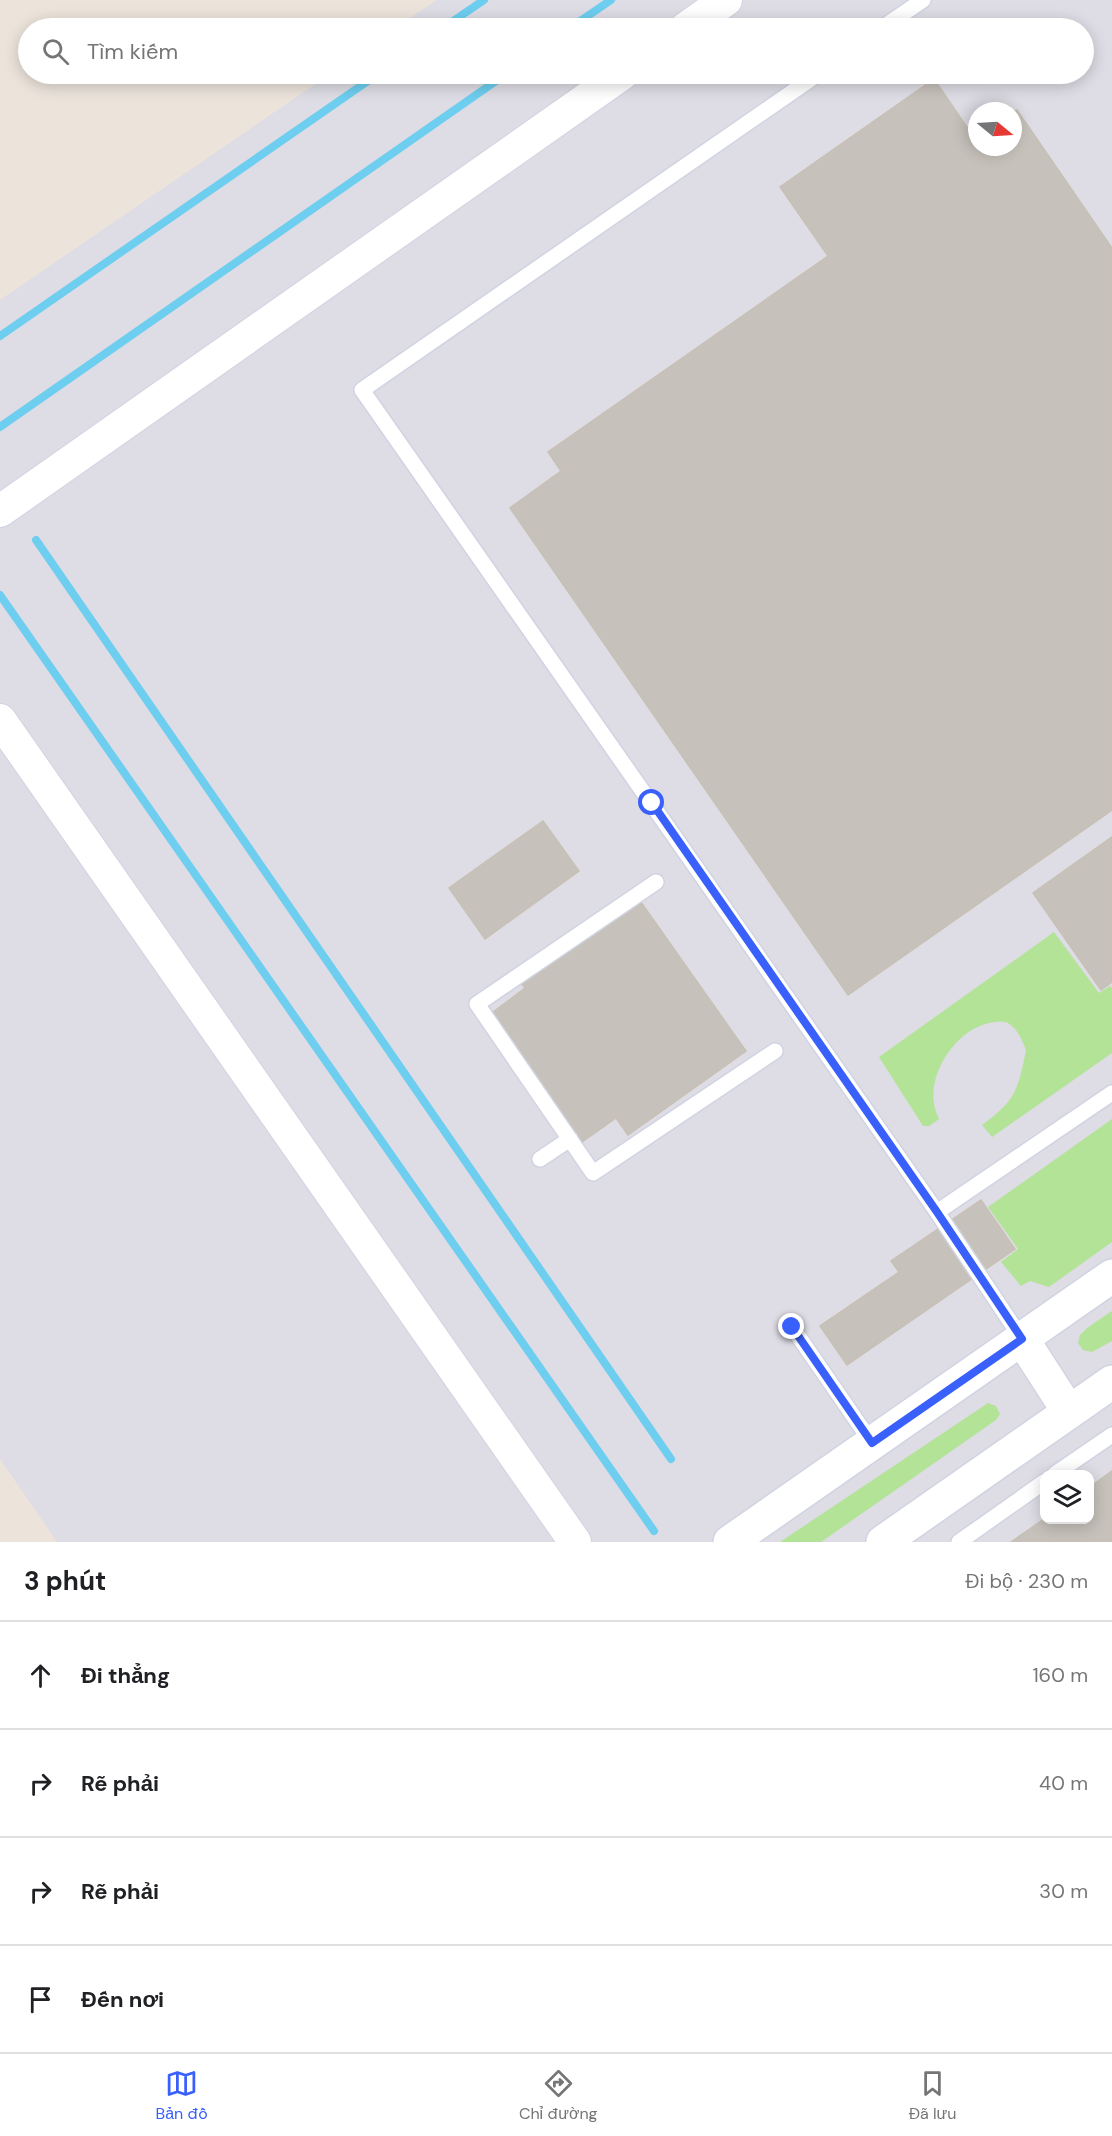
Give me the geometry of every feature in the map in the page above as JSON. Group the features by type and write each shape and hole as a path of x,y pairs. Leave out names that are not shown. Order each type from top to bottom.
{"street":[{"path":"700,18 726,0"},
{"path":"0,511 608,84"},
{"path":"0,720 575,1542"},
{"path":"730,1542 1112,1276"},
{"path":"1022,1339 1069,1412"},
{"path":"883,1542 1112,1382"}],"lane":[{"path":"897,18 923,0"},
{"path":"804,84 362,390 937,1212 1022,1339"},
{"path":"656,882 477,1004 593,1173 775,1051"},
{"path":"937,1212 1112,1093"},
{"path":"540,1159 570,1139"},
{"path":"792,1327 872,1443"},
{"path":"1061,1470 1112,1435"},
{"path":"959,1542 1040,1485"}],"shaded area":[{"path":"437,0 1112,0 1112,1542 57,1542 0,1459 0,300 315,84 1094,84 1094,18 410,18"}],"green space":[{"path":"1054,932 1099,993 1110,986 1112,988 1112,1053 992,1137 982,1125 1009,1101 1014,1093 1021,1075 1026,1050 1017,1031 1008,1023 991,1023 975,1028 963,1036 943,1061 934,1090 934,1105 939,1119 929,1126 923,1126 879,1057"},
{"path":"1112,1119 1112,1242 1049,1287 1030,1281 1021,1286 1001,1262 1018,1249 988,1207"},
{"path":"1112,1311 1112,1341 1092,1352 1083,1350 1078,1343 1080,1335"},
{"path":"988,1403 996,1406 1000,1414 996,1420 821,1542 780,1542"}],"building":[{"path":"927,84 937,84 968,129 968,156 1022,156 1022,117 1112,248 1112,810 848,995 510,508 561,471 548,452 828,256 780,187"},
{"path":"543,821 579,871 485,939 449,888"},
{"path":"1112,837 1112,982 1101,990 1033,893"},
{"path":"633,891 746,1051 628,1135 616,1118 582,1142 492,1013 525,988 515,975"},
{"path":"981,1200 1015,1249 847,1365 820,1326 899,1272 891,1261"},
{"path":"1112,1471 1112,1542 1011,1542 1040,1522 1040,1524 1094,1524 1094,1484"}],"waterway":[{"path":"458,18 484,0"},
{"path":"585,18 611,0"},
{"path":"0,336 364,84"},
{"path":"0,427 492,84"},
{"path":"36,540 671,1459"},
{"path":"0,595 654,1531"}],"route":[{"path":"652,803 937,1212 1022,1339 872,1443 792,1327"}]}
